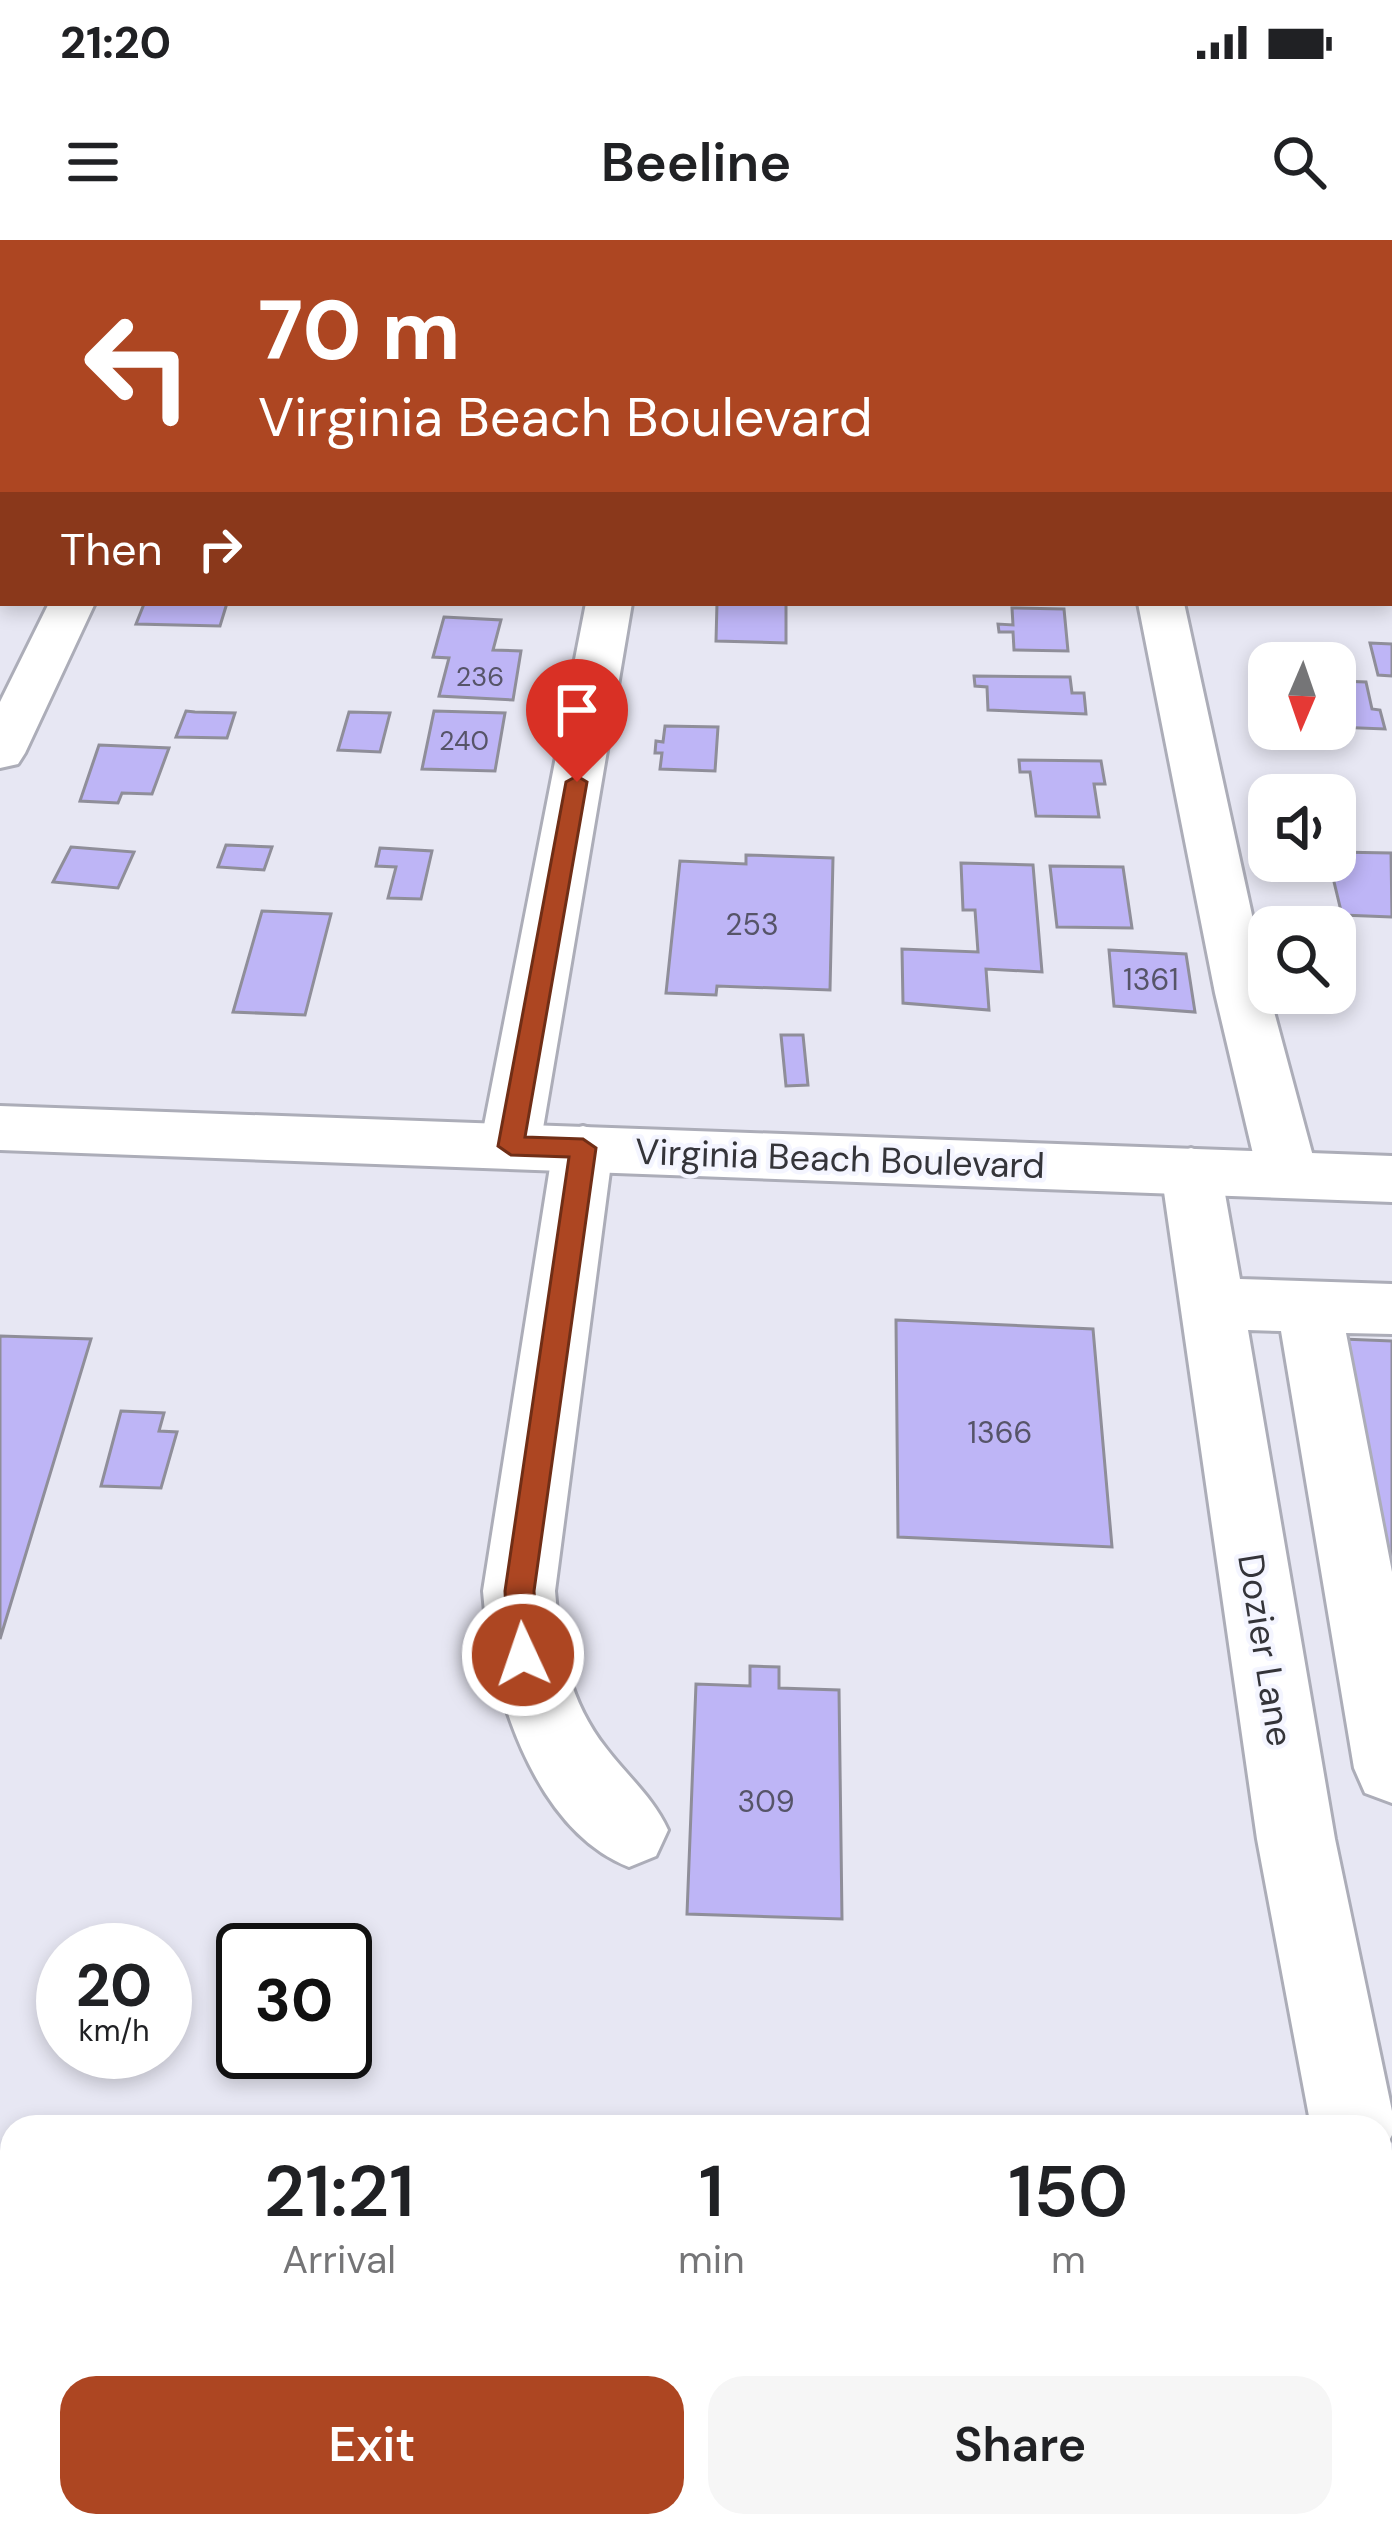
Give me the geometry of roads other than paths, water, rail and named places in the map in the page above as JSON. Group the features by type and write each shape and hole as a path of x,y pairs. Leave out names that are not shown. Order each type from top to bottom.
{"street":[{"path":"0,754 71,606"},
{"path":"511,1146 608,606"},
{"path":"1162,606 1288,1175"},
{"name":"Virginia Beach Boulevard","path":"0,1128 1392,1179"},
{"path":"583,1148 519,1591 523,1655 542,1718 578,1778 629,1830"},
{"name":"Dozier Lane","path":"1191,1171 1296,1839 1350,2115"},
{"path":"1211,1304 1392,1309"},
{"path":"1309,1306 1392,1768"}]}
